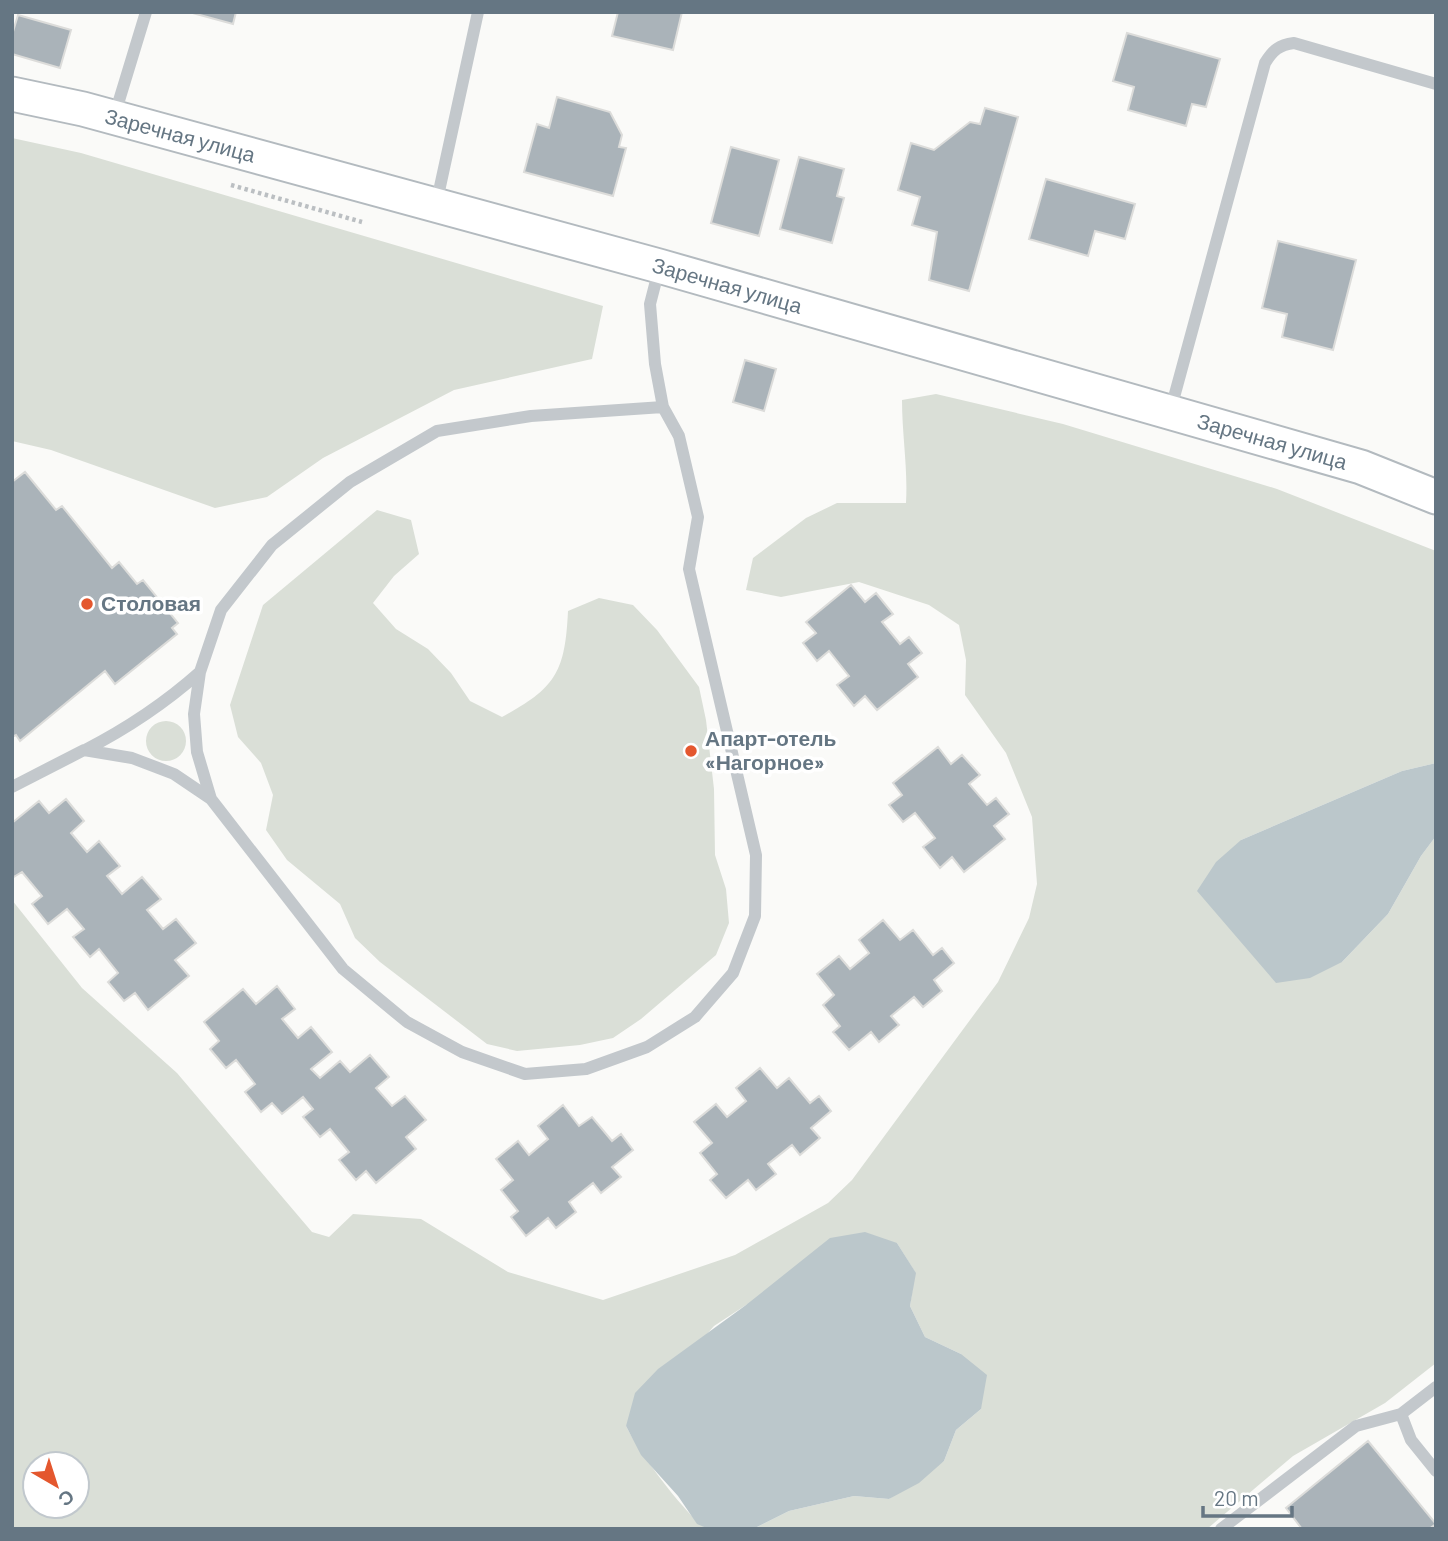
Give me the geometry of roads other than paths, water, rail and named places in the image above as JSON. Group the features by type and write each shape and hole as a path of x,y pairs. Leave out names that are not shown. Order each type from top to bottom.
{"main road":[{"name":"Заречная улица","path":"12,94 114,117 659,266 1361,467 1436,497"}],"lane":[{"path":"114,117 146,12"},
{"path":"435,205 478,12"},
{"path":"1170,412 1265,63 1272,52 1282,45 1294,43 1436,85"},
{"path":"84,750 142,762 174,774 211,799 342,969 407,1022 462,1052 525,1074 586,1069 647,1047 695,1017 733,973 755,916 756,855 689,569 698,517 679,436 663,407 650,304 659,266"},
{"path":"211,799 197,752 194,714 200,672 221,610 272,545 351,482 437,431 531,416 663,407"},
{"path":"12,787 131,726 168,701 200,672"},
{"path":"1221,1529 1356,1426 1401,1414 1436,1387"},
{"path":"1401,1414 1411,1440 1436,1471"}],"place":[{"name":"Столовая","path":"87,604"},
{"name":"Апарт-отель «Нагорное»","path":"691,751"}]}
